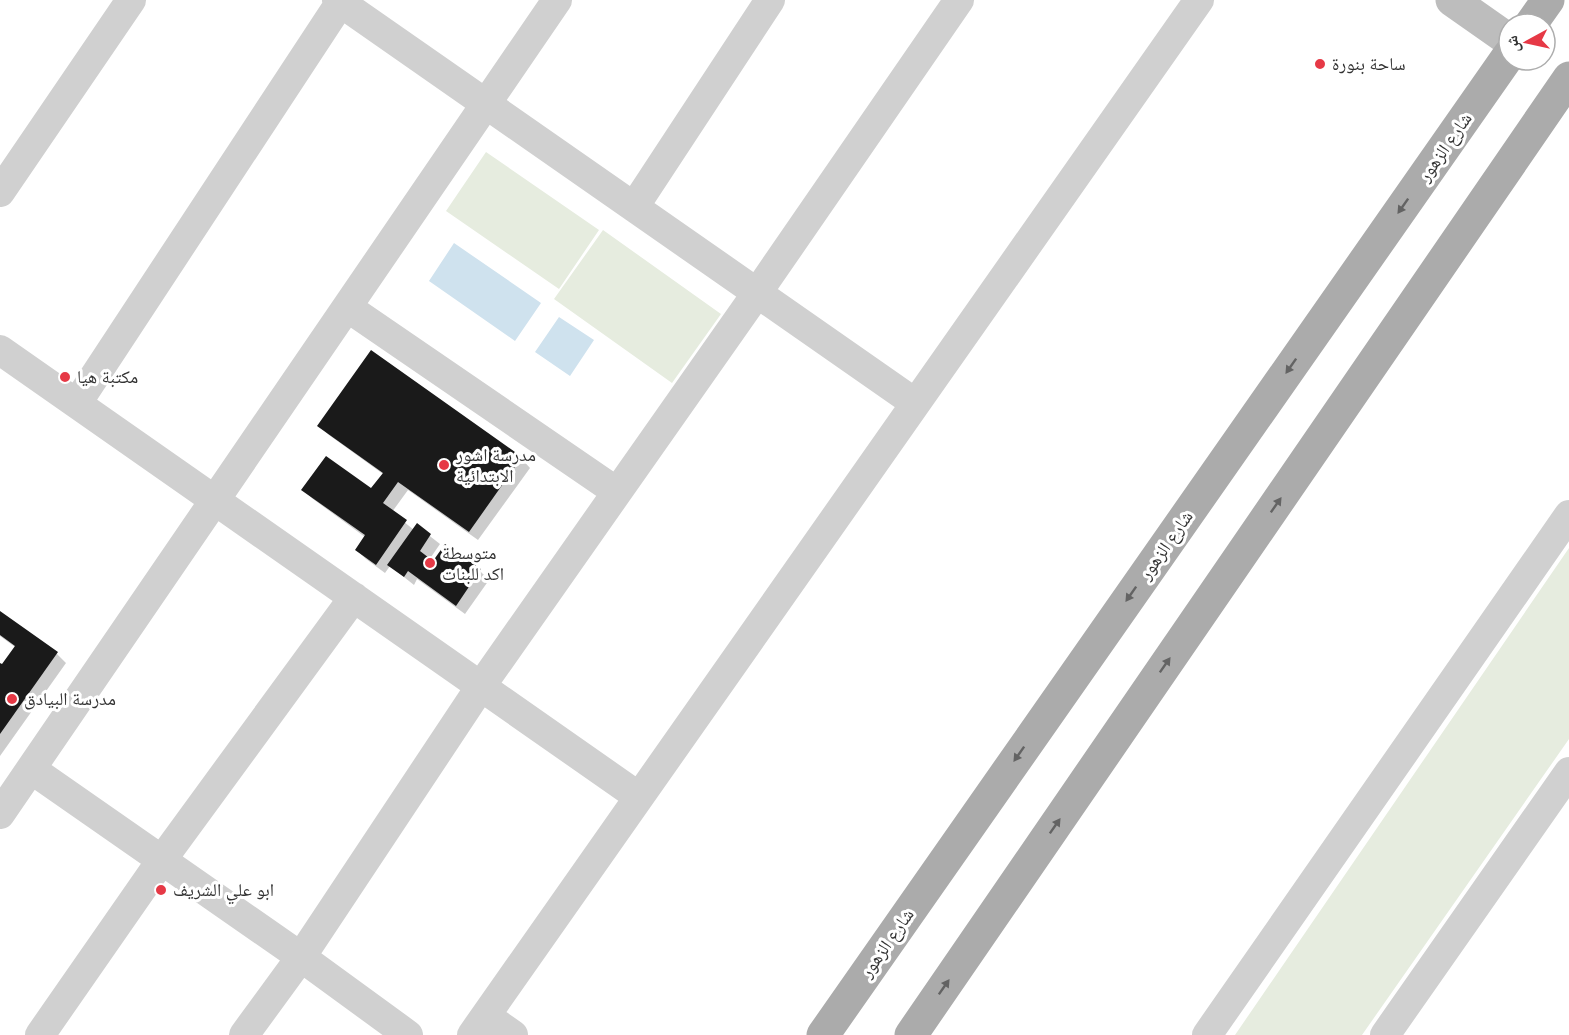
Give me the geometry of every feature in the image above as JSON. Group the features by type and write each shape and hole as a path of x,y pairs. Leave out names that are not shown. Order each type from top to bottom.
{"main road":[{"name":"شارع الزهور","path":"823,1035 1497,72"},
{"path":"911,1035 1569,78"}],"street":[{"path":"0,192 131,0"},
{"path":"0,814 557,0"},
{"path":"634,207 770,0"},
{"path":"244,1035 301,957 481,686 959,0"},
{"path":"513,1035 479,1025 1199,0"},
{"path":"1452,0 1497,32"},
{"path":"77,403 340,1 915,404"},
{"path":"347,307 617,492"},
{"path":"0,350 639,797"},
{"path":"1207,1035 1569,515"},
{"path":"40,1035 161,861 354,597"},
{"path":"31,769 301,957 408,1035"},
{"path":"1396,1031 1569,772"}],"shaded area":[{"path":"486,152 599,230 559,289 446,211"},
{"path":"603,230 721,314 672,383 554,299"},
{"path":"1569,548 1569,739 1362,1035 1235,1035"}],"water":[{"path":"454,243 541,303 515,341 429,281"},
{"path":"559,317 594,340 570,376 535,352"}],"building":[{"name":"مدرسة اشور الابتدائية","path":"371,350 522,457 469,532 398,482 383,503 407,520 376,565 355,550 365,535 301,490 326,456 371,488 383,473 317,426"},
{"name":"متوسطة اكد للبنات","path":"417,523 431,534 420,551 433,561 445,544 481,569 456,606 408,571 404,577 387,565"},
{"name":"مدرسة البيادق","path":"0,611 58,652 0,734 0,663 2,664 15,646 0,635"}],"place":[{"name":"ساحة بنورة","path":"1320,64"},
{"name":"مكتبة هيا","path":"65,377"},
{"name":"مدرسة اشور الابتدائية","path":"444,465"},
{"name":"متوسطة اكد للبنات","path":"430,563"},
{"name":"مدرسة البيادق","path":"12,699"},
{"name":"ابو علي الشريف","path":"161,890"}]}
